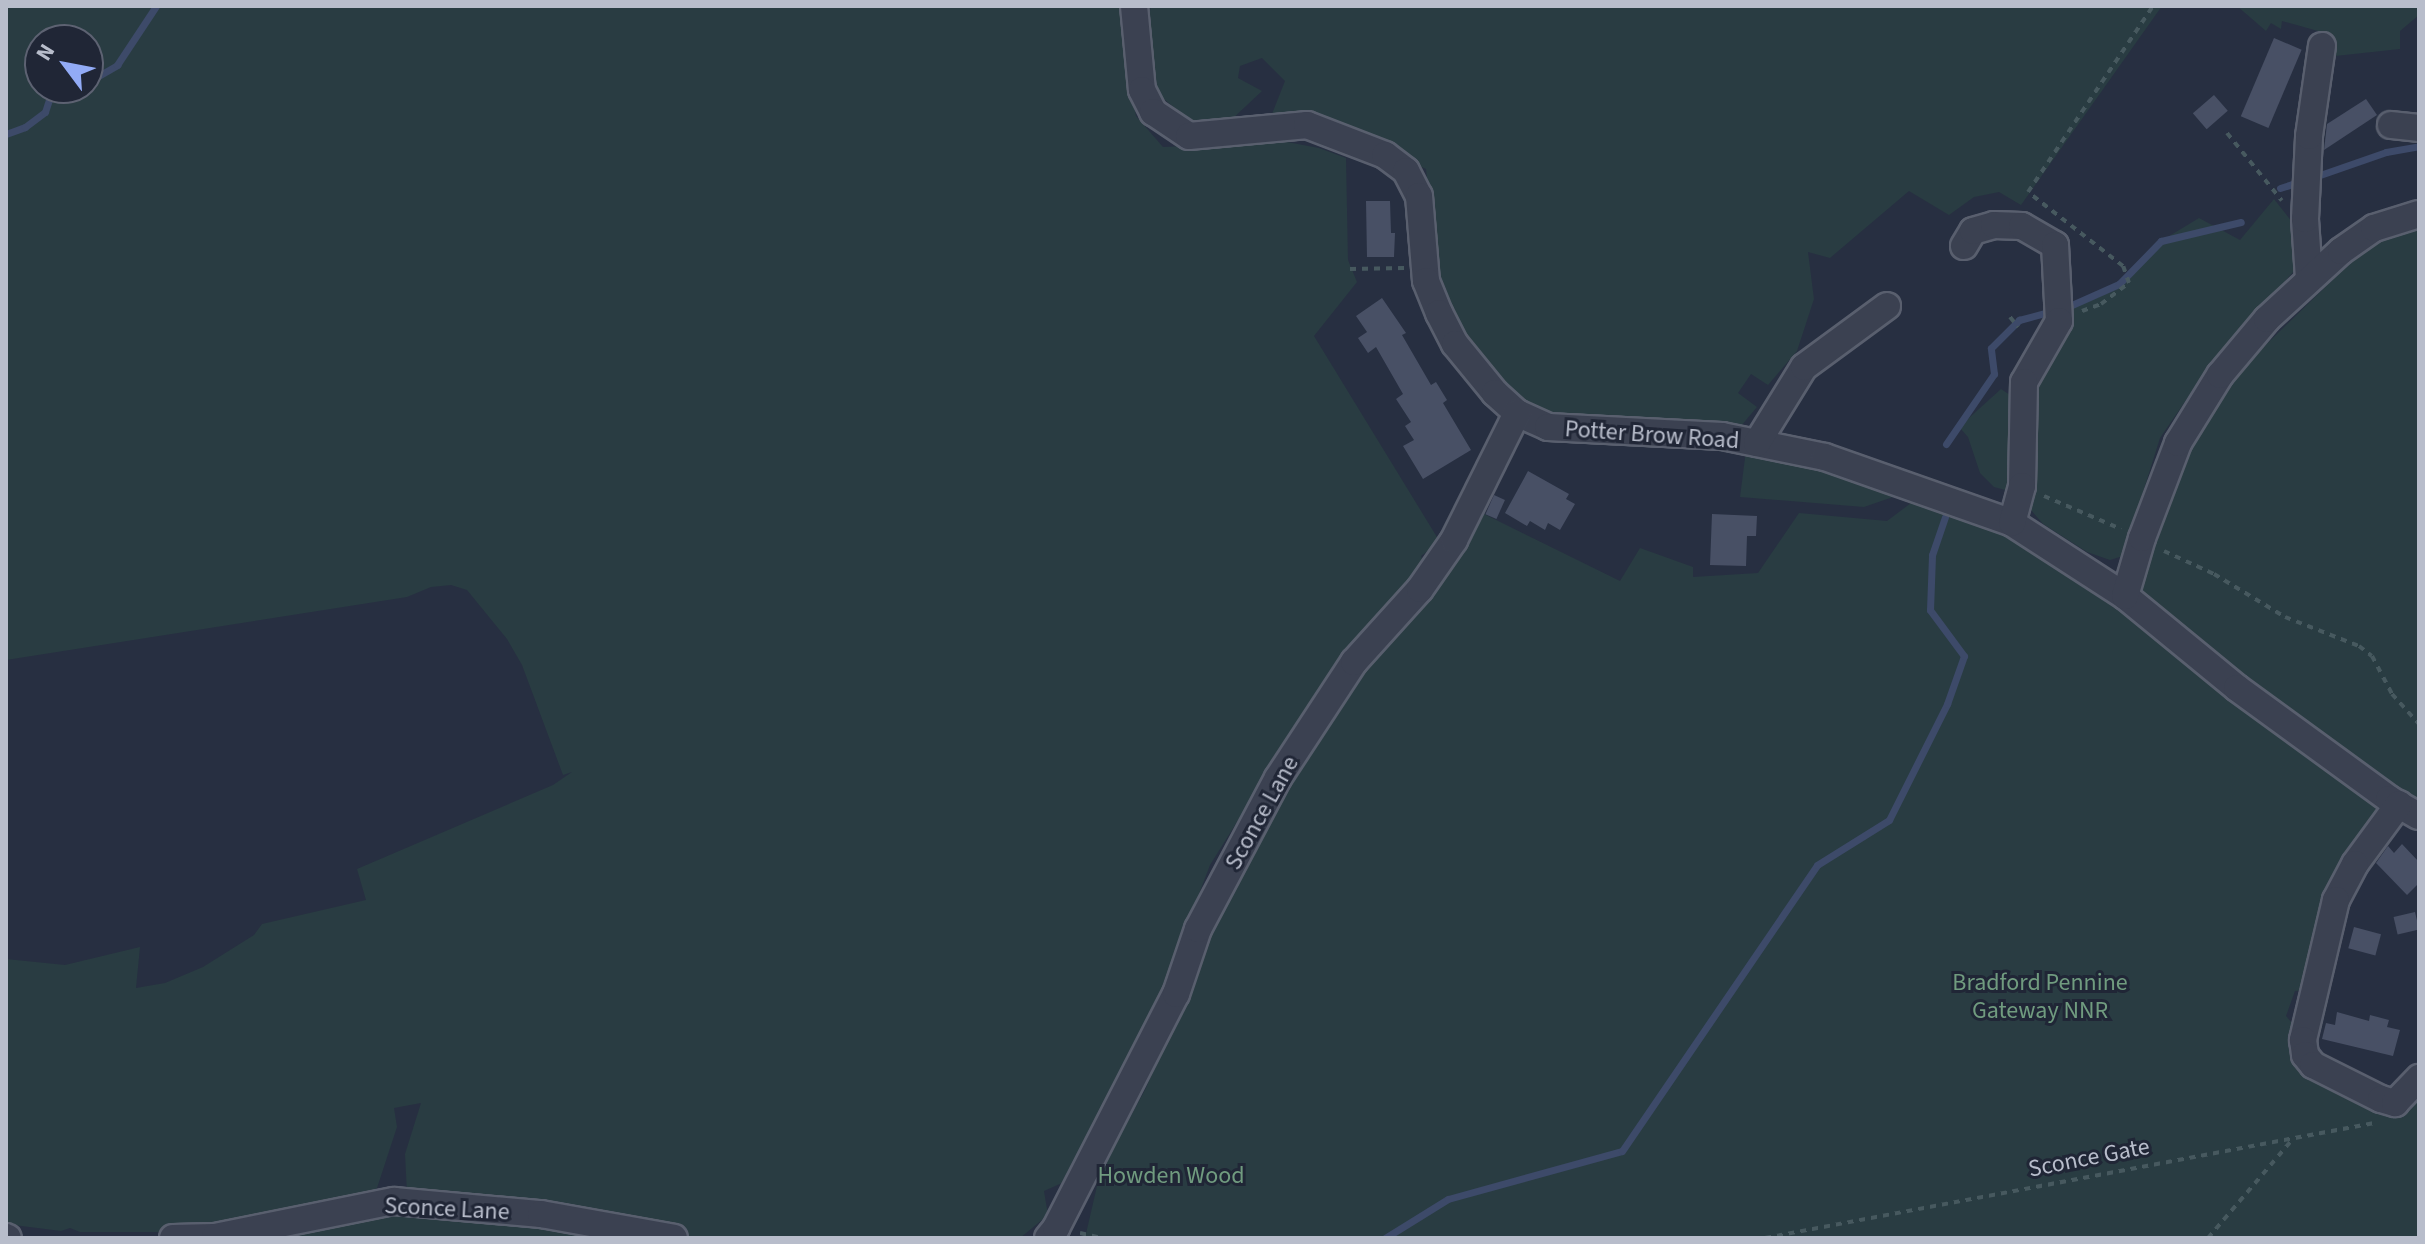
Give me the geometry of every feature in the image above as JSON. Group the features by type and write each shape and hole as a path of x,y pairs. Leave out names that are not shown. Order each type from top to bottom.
{"street":[{"name":"Potter Brow Road","path":"1134,6 1142,90 1153,112 1189,136 1307,125 1385,155 1406,171 1419,196 1425,270 1430,292 1455,344 1495,393 1517,413 1548,427 1722,436 1825,457 1909,484 2012,523 2125,596 2237,688 2409,810"},
{"path":"2309,278 2306,230 2309,136 2322,46"},
{"path":"2391,125 2419,128"},
{"path":"2393,221 2419,192"},
{"path":"2125,596 2142,538 2178,443 2220,375 2267,319 2309,278 2358,238 2393,221 2419,214"},
{"path":"1964,246 1973,231 1985,225 2022,226 2055,245 2059,309 2024,382 2022,486 2012,523"},
{"path":"1757,443 1804,367 1887,306"},
{"name":"Sconce Lane","path":"1048,1238 1056,1228 1176,994 1198,929 1278,778 1354,662 1420,589 1454,540 1517,413"},
{"path":"2409,810 2355,864 2336,900 2303,1040 2305,1055 2313,1065 2395,1103 2406,1096 2419,1078"},
{"name":"Sconce Lane","path":"173,1238 215,1237 394,1201 541,1214 674,1238"}],"path":[{"path":"2059,309 2101,304 2129,283 2123,266 2028,192 2153,6"},
{"path":"2227,133 2306,230"},
{"path":"1350,269 1425,270"},
{"path":"2010,317 2018,327"},
{"path":"2022,486 2142,538 2214,574 2285,617 2359,646 2372,656 2392,694 2419,724"},
{"name":"Sconce Gate","path":"1765,1238 2377,1122"},
{"path":"2208,1238 2293,1138"}],"green space":[{"path":"6,6 1123,6 1125,56 1136,116 1163,147 1287,142 1319,148 1346,158 1348,260 1357,282 1314,336 1440,542 1421,556 1426,569 1277,758 1210,865 1135,1063 1062,1183 1044,1191 1048,1215 1020,1238 696,1238 407,1193 405,1154 421,1103 394,1108 397,1127 377,1188 357,1200 165,1232 80,1232 70,1228 61,1231 6,1224 6,959 65,965 140,947 136,988 165,983 203,967 254,935 262,924 366,900 357,869 553,785 572,772 563,775 522,665 507,639 467,590 451,585 431,587 407,597 6,660"},
{"path":"1151,6 2162,6 2021,205 1999,192 1974,197 1949,215 1909,191 1830,258 1808,252 1814,299 1797,351 1768,385 1751,374 1738,393 1757,407 1741,426 1537,412 1511,394 1478,355 1447,306 1437,269 1426,169 1358,138 1270,119 1285,81 1262,58 1240,66 1238,78 1262,91 1229,122 1193,123 1159,95 1150,75 1144,40"},
{"path":"2237,6 2419,6 2419,15 2400,31 2400,49 2326,57 2325,36 2318,31 2282,21 2281,29 2271,23 2266,31"},
{"path":"2274,199 2296,227 2303,254 2294,271 2208,368 2160,438 2123,556 2110,560 2087,552 2043,524 2031,510 2029,400 2039,368 2074,306 2119,284 2161,241 2199,218 2240,240"},
{"path":"2419,225 2419,809 2346,759 2145,599 2138,586 2169,463 2238,372 2386,228"},
{"path":"2001,389 2010,395 2013,437 2009,491 1994,487 1980,473 1968,437 1959,427"},
{"path":"1746,450 1803,464 1893,493 1893,497 1864,507 1740,497"},
{"path":"1915,500 1937,511 1941,506 2011,537 2088,586 2286,741 2386,809 2308,990 2295,991 2286,1016 2300,1032 2298,1051 2393,1107 2419,1088 2419,1238 1085,1238 1100,1173 1146,1088 1181,1004 1210,921 1259,830 1350,680 1478,511 1620,581 1640,548 1693,567 1693,577 1758,573 1799,513 1887,521"},
{"path":"403,1209 635,1238 252,1238"}],"building":[{"path":"2274,38 2302,50 2268,128 2241,116"},
{"path":"2214,95 2228,111 2207,129 2193,113"},
{"path":"2366,99 2377,115 2324,150 2327,124"},
{"path":"1366,201 1390,201 1391,233 1395,233 1394,257 1367,257"},
{"path":"1382,298 1406,333 1402,335 1431,385 1436,382 1447,400 1443,403 1471,450 1423,479 1403,446 1414,440 1405,426 1411,422 1396,399 1403,394 1376,347 1368,353 1358,338 1367,332 1356,316"},
{"path":"1528,471 1569,494 1566,499 1575,504 1560,530 1548,523 1545,530 1530,521 1527,526 1505,513"},
{"path":"1494,495 1505,500 1496,519 1485,514"},
{"path":"1712,514 1757,516 1756,536 1747,536 1746,566 1710,565"},
{"path":"2402,844 2419,862 2419,883 2407,895 2376,863 2388,846 2394,853"},
{"path":"2415,912 2419,930 2398,934 2394,917"},
{"path":"2354,927 2381,934 2375,955 2348,948"},
{"path":"2337,1012 2369,1021 2370,1015 2389,1020 2387,1027 2400,1030 2393,1056 2322,1039 2326,1023 2335,1025"}],"waterway":[{"path":"104,73 117,65 156,6"},
{"path":"6,134 25,127 45,112 48,104"},
{"path":"2320,175 2386,152 2419,146"},
{"path":"2280,188 2299,182"},
{"path":"2065,308 2119,284 2161,241 2241,222"},
{"path":"1946,444 1994,374 1991,348 2019,320 2053,311"},
{"path":"1385,1238 1448,1199 1622,1151 1817,865 1889,820 1947,704 1964,656 1930,610 1932,555 1945,517"}],"park label":[{"name":"Bradford Pennine Gateway NNR","path":"2040,997"},
{"name":"Howden Wood","path":"1171,1176"}]}
